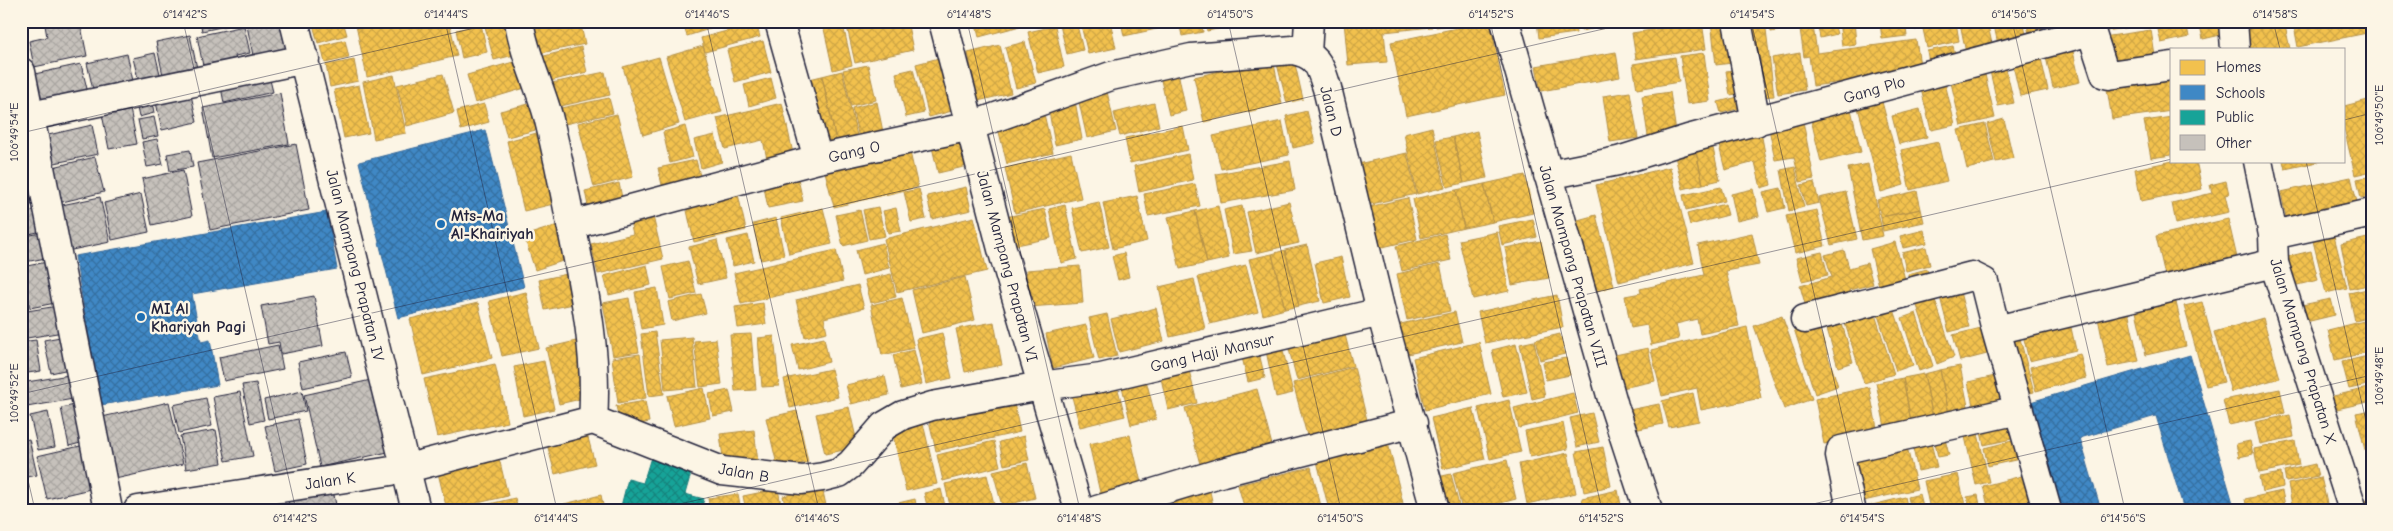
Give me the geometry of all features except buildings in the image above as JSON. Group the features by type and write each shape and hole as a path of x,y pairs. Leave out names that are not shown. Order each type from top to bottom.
{"street":[{"name":"Jalan Mampang Prapatan IV","path":"294,21 305,59 404,469 416,510"},
{"path":"404,469 593,420 595,391 587,300 562,173 547,114 530,63 519,21"},
{"name":"Gang O","path":"779,21 818,159 971,126"},
{"name":"Jalan Mampang Prapatan VI","path":"943,21 1002,249 1079,510"},
{"path":"971,126 1111,76 1191,58 1293,50 1307,53 1309,21"},
{"name":"Jalan Mampang Prapatan VIII","path":"1505,21 1614,406 1648,510"},
{"path":"1737,21 1756,122"},
{"path":"2233,21 2235,48"},
{"name":"Gang Plo","path":"1548,175 1618,161 1688,138 1756,122 2091,32 2105,74 2170,66"},
{"name":"Jalan D","path":"1307,53 1320,65 1327,88 1382,312 1435,510"},
{"path":"25,117 305,59"},
{"path":"21,72 25,117 108,510"},
{"path":"571,225 818,159"},
{"name":"Jalan Mampang Prapatan X","path":"2258,162 2273,235 2274,263 2353,510"},
{"path":"2273,235 2372,212"},
{"path":"1996,330 2274,263"},
{"path":"1805,319 1972,276 1984,282 2047,510"},
{"name":"Gang Haji Mansur","path":"1041,386 1101,378 1382,312"},
{"name":"Jalan B","path":"593,420 722,471 802,480 839,474 851,464 884,426 903,415 932,406 1041,386"},
{"path":"1849,509 1840,456 1841,450 2019,410"},
{"path":"1096,510 1223,472 1413,423"},
{"name":"Jalan K","path":"138,510 404,469"}],"place":[{"name":"Mts-Ma Al-Khairiyah","path":"441,224"},
{"name":"MI Al Khariyah Pagi","path":"141,317"}]}
